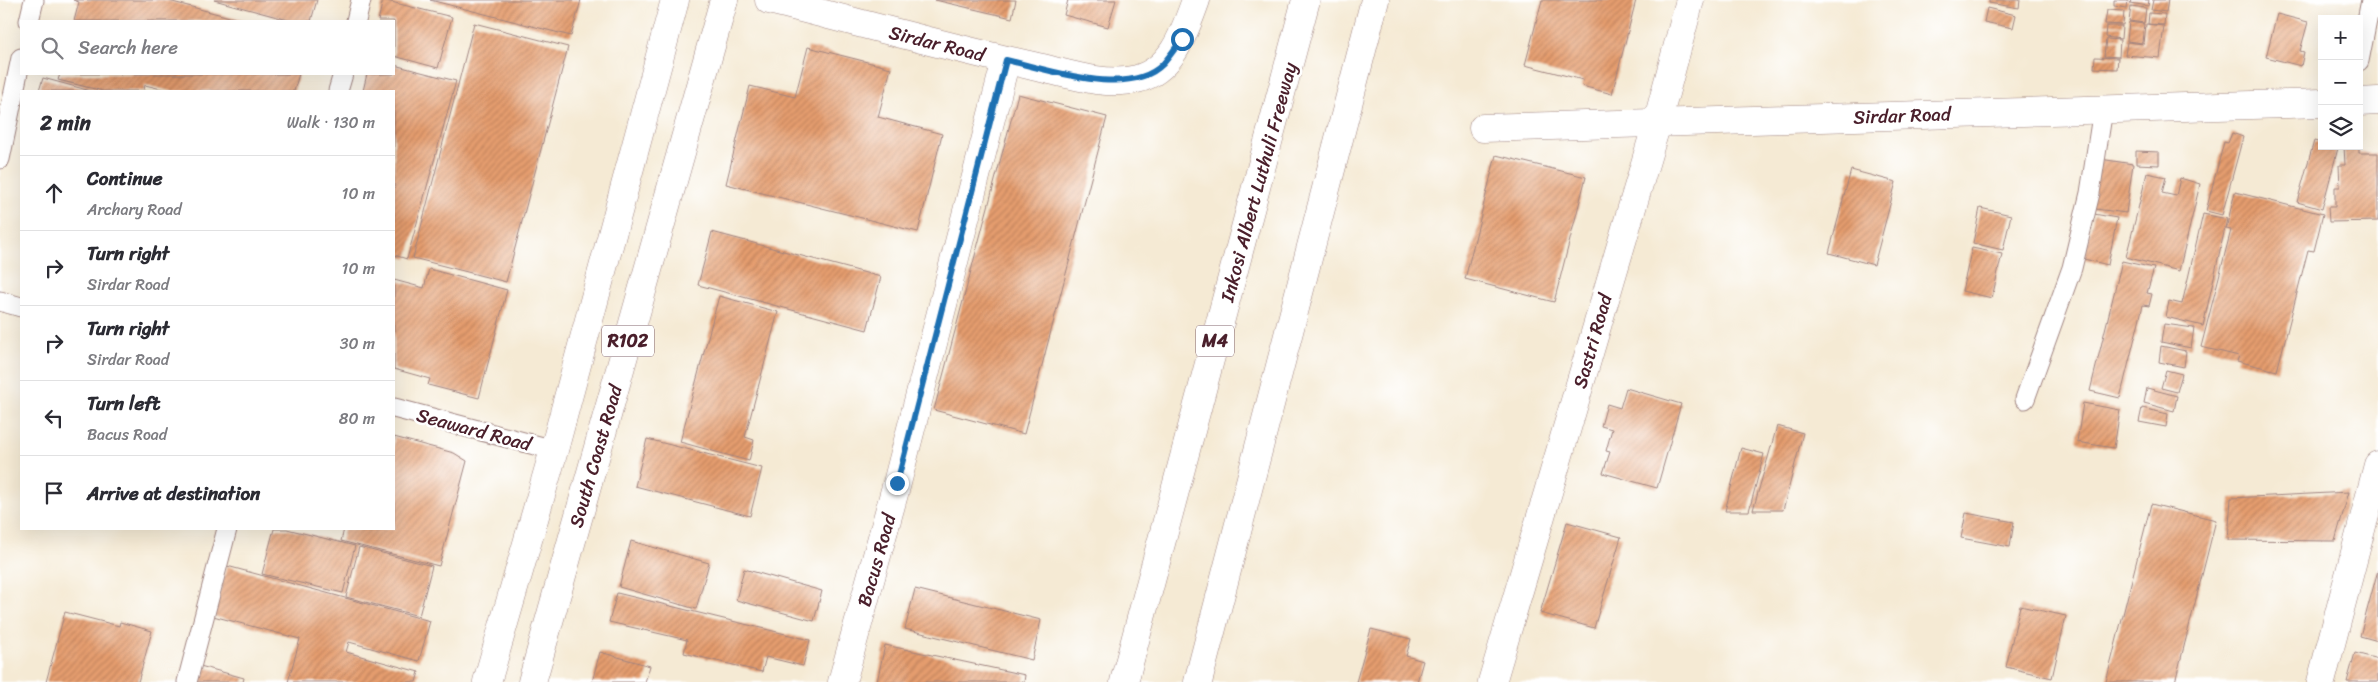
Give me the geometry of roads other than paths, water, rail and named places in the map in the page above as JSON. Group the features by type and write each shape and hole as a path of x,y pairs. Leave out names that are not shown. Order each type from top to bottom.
{"main road":[{"name":"R102","path":"487,682 554,450 675,0"},
{"name":"South Coast Road","path":"532,682 724,0"},
{"name":"Sirdar Road","path":"768,0 1006,60 1102,81 1138,79 1162,65 1182,39 1196,0"},
{"name":"Inkosi Albert Luthuli Freeway","path":"1124,682 1306,0"},
{"path":"1198,682 1375,0"},
{"name":"Sastri Road","path":"1492,682 1657,123 1690,0"},
{"name":"Bacus Road","path":"842,682 897,483 1006,60"},
{"path":"2363,102 2378,101"},
{"name":"Sirdar Road","path":"1483,128 2318,103"},
{"path":"2321,682 2378,465"}],"lane":[{"path":"29,20 34,0"},
{"path":"356,20 361,0"},
{"path":"2359,60 2371,0"},
{"path":"0,159 3,126 20,62"},
{"path":"338,90 343,75"},
{"path":"2025,399 2072,268 2090,193 2103,109"},
{"path":"0,301 20,307"},
{"name":"Seaward Road","path":"395,408 554,450"},
{"path":"187,682 227,530"}]}
